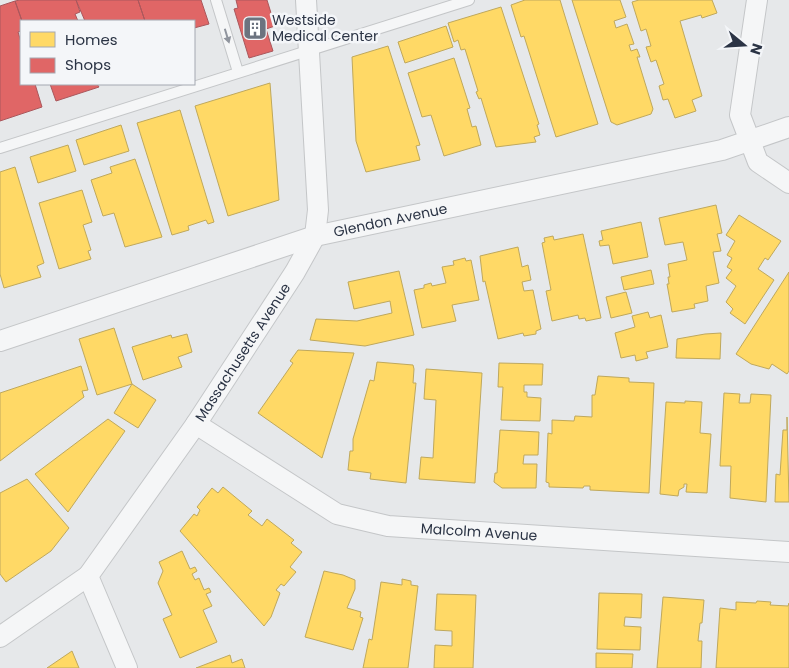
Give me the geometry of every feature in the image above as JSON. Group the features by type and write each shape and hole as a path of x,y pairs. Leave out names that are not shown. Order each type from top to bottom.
{"street":[{"name":"Massachusetts Avenue","path":"88,576 196,424 295,272 315,236 318,210 306,0"},
{"path":"757,0 740,116 748,141 758,162 789,183"},
{"name":"Glendon Avenue","path":"0,341 315,236 722,150 789,127"},
{"name":"Malcolm Avenue","path":"196,424 337,514 388,526 789,552"},
{"path":"0,637 88,576 127,668"}],"lane":[{"path":"216,0 238,72"},
{"path":"0,148 469,0"}],"building: Homes":[{"path":"525,0 560,0 598,124 556,137 524,36 521,37 511,5"},
{"path":"572,0 620,0 626,17 614,21 616,28 627,24 634,44 629,45 631,51 637,49 640,57 637,57 653,109 651,114 617,125 611,122"},
{"path":"639,0 712,0 717,13 702,18 701,15 680,21 702,96 692,100 696,111 675,118 668,99 663,100 659,86 664,84 656,60 651,62 646,47 651,46 646,29 641,31 632,2"},
{"path":"501,7 539,124 537,125 540,135 534,137 536,142 496,147 481,98 479,99 476,92 478,91 465,49 461,50 458,40 454,42 448,23"},
{"path":"446,26 453,47 405,63 398,42"},
{"path":"388,46 420,145 416,146 420,160 366,172 356,141 352,57"},
{"path":"454,58 470,108 467,109 472,127 476,126 481,145 444,156 431,115 422,117 408,73"},
{"path":"270,83 279,200 228,216 195,106"},
{"path":"180,110 214,222 208,224 206,220 188,226 189,230 172,235 137,123"},
{"path":"121,125 129,151 84,165 76,140"},
{"path":"68,145 76,171 38,183 30,157"},
{"path":"135,159 162,237 125,247 114,213 103,216 91,180 112,173 110,167"},
{"path":"15,167 44,263 37,266 41,277 4,288 0,274 0,172"},
{"path":"82,190 92,222 83,225 91,250 88,251 91,259 59,269 39,203"},
{"path":"716,205 722,233 717,234 721,251 713,252 719,283 706,286 708,301 694,304 695,308 672,312 667,284 669,284 668,277 670,277 668,264 687,260 683,242 665,245 659,218"},
{"path":"739,215 781,241 768,260 765,258 758,269 774,280 745,324 730,313 733,309 726,302 736,286 726,278 732,270 727,267 732,258 727,255 735,241 726,235"},
{"path":"641,222 648,257 613,264 609,245 600,246 599,241 603,240 601,231"},
{"path":"583,234 601,318 586,321 585,318 579,319 578,315 552,321 546,291 551,290 542,243 545,242 544,238 553,236 554,240"},
{"path":"518,247 522,267 528,265 531,280 522,282 524,291 533,290 541,329 536,331 536,334 524,336 523,333 498,339 485,281 483,282 480,256"},
{"path":"465,258 466,261 471,260 479,300 452,305 456,321 422,328 414,290 424,288 424,285 431,283 432,286 446,283 442,267 454,265 453,261"},
{"path":"651,270 654,284 624,290 621,277"},
{"path":"399,271 414,335 365,346 310,340 316,319 357,321 392,313 390,301 354,309 348,282"},
{"path":"789,272 789,371 787,374 772,364 769,369 751,364 736,354"},
{"path":"626,292 632,313 611,318 606,297"},
{"path":"648,312 650,318 661,315 668,347 646,352 648,358 636,361 635,355 621,358 615,333 635,327 632,316"},
{"path":"114,328 132,384 97,395 79,339"},
{"path":"721,333 720,359 676,358 677,339"},
{"path":"187,334 192,352 178,357 182,367 143,380 132,347 171,335 172,338"},
{"path":"298,350 354,353 322,458 258,413 293,363 290,361"},
{"path":"377,362 413,365 414,369 413,383 416,383 406,483 370,479 371,473 348,470 350,451 353,451 353,439 370,380 374,381"},
{"path":"499,363 543,364 542,385 524,385 524,392 527,392 527,397 541,398 540,421 501,420 503,387 498,387"},
{"path":"81,366 88,390 82,391 84,397 0,461 0,393"},
{"path":"426,369 482,373 475,483 419,479 421,457 433,458 436,400 424,399"},
{"path":"598,376 629,378 629,382 654,383 649,493 590,490 590,486 584,486 583,488 549,487 549,483 546,482 548,433 552,434 552,420 574,421 575,416 592,417 592,395 595,395"},
{"path":"132,384 156,400 138,428 114,413"},
{"path":"724,393 740,394 739,403 750,403 751,394 771,395 766,502 730,498 731,466 720,466"},
{"path":"685,401 702,402 700,433 711,434 707,493 686,492 687,484 684,484 684,487 679,490 678,496 660,494 666,402 685,403"},
{"path":"787,417 789,502 775,502 776,474 780,475 783,430 787,430"},
{"path":"108,419 125,431 68,512 35,474"},
{"path":"500,430 539,432 538,455 524,455 523,464 537,464 536,488 502,488 494,482 495,473 497,473"},
{"path":"27,479 69,528 51,551 6,582 0,574 0,493"},
{"path":"223,487 252,511 248,515 262,526 267,519 294,540 291,543 302,552 290,567 296,572 284,586 281,584 276,590 280,593 271,617 264,626 180,531 194,514 197,516 200,510 197,507 212,488 218,493"},
{"path":"182,551 190,569 195,567 197,571 192,574 195,580 199,578 204,590 209,588 211,592 206,594 212,606 203,610 217,642 180,658 163,619 172,615 158,583 163,571 159,562"},
{"path":"324,571 355,580 355,589 347,608 361,612 360,617 363,618 353,650 305,637"},
{"path":"402,579 411,581 411,585 418,586 408,668 363,668 369,639 372,640 381,582 402,585"},
{"path":"599,593 642,594 641,618 625,617 624,626 641,627 640,650 597,649"},
{"path":"437,594 476,595 473,668 434,668 435,645 452,646 452,631 435,630"},
{"path":"663,597 704,600 698,641 702,641 701,668 657,668"},
{"path":"757,601 771,602 770,605 788,606 789,603 789,668 716,668 720,608 736,610 736,602 756,603"},
{"path":"72,651 79,668 47,668"},
{"path":"596,653 633,654 632,668 596,668"},
{"path":"230,655 232,663 242,659 245,668 196,668"}],"building: Shops":[{"path":"76,0 80,12 75,14 78,20 22,20 15,1"},
{"path":"76,0 138,0 145,20 85,20"},
{"path":"138,0 201,0 209,24 195,28 195,20 145,20"},
{"name":"Westside Medical Center","path":"236,0 267,0 275,26 266,29 273,51 249,58 234,9 238,8"},
{"path":"15,1 22,20 20,20 20,31 18,32 20,39 20,85 35,85 42,107 0,121 0,6"},
{"path":"50,85 98,85 99,87 56,101"}],"place":[{"name":"Westside Medical Center","path":"255,28"}]}
